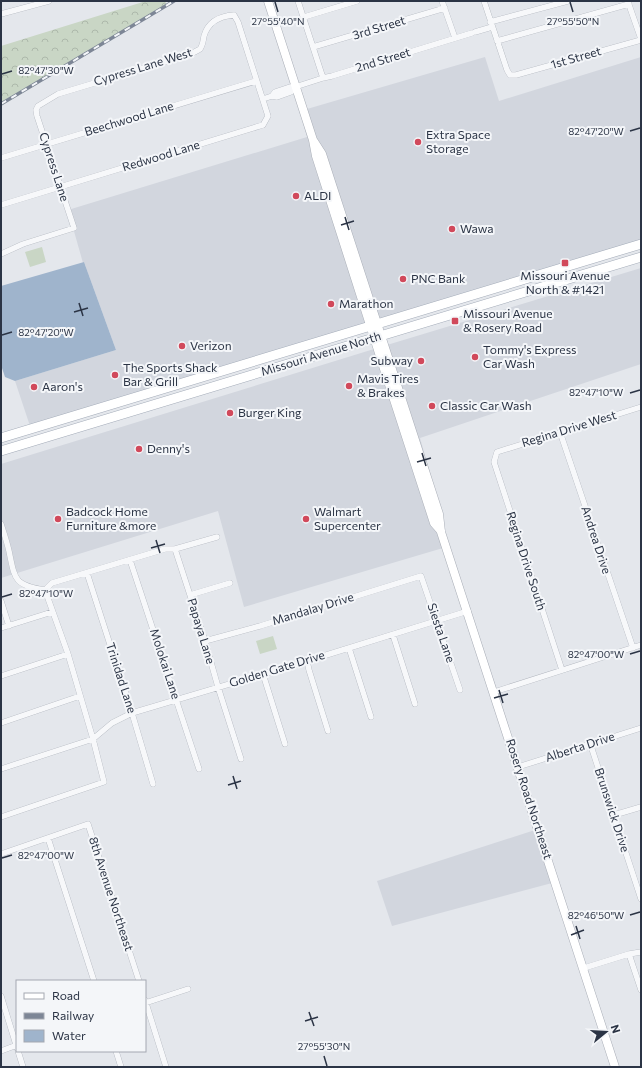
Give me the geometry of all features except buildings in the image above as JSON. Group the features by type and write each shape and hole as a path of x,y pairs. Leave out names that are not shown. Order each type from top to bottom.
{"main road":[{"name":"Missouri Avenue North","path":"1,438 641,244"},
{"path":"551,284 560,275 591,265 612,253"},
{"name":"Missouri Avenue North","path":"1,451 641,257"},
{"path":"485,304 499,295 544,279 554,270"},
{"path":"188,394 192,386 246,369 250,362"},
{"path":"166,401 172,394 175,385"}],"street":[{"path":"1,14 50,1"},
{"path":"268,1 313,140 316,156 334,213 374,325"},
{"path":"298,1 323,78"},
{"path":"304,17 358,1"},
{"path":"442,1 455,38"},
{"path":"484,1 497,41 628,2 641,40"},
{"path":"491,24 568,1"},
{"name":"3rd Street","path":"313,48 445,8"},
{"name":"Cypress Lane West","path":"38,106 58,94 191,54 199,50 208,27 217,19 226,15 234,15 238,22 256,81"},
{"name":"2nd Street","path":"263,99 272,96 277,97 291,92 295,87 474,32 491,24"},
{"name":"1st Street","path":"497,41 507,70 510,75 516,75 641,40"},
{"path":"256,81 263,99"},
{"name":"Beechwood Lane","path":"1,158 256,81"},
{"name":"Redwood Lane","path":"1,205 263,125 268,116 263,99"},
{"name":"Cypress Lane","path":"1,254 23,244 74,228 37,116 36,110 38,106"},
{"path":"313,140 322,154 353,249 374,325"},
{"path":"334,213 339,218 347,243 353,249"},
{"name":"Rosery Road Northeast","path":"374,325 439,514 441,532 616,1067"},
{"name":"Regina Drive West","path":"497,452 641,407"},
{"name":"Andrea Drive","path":"560,432 633,648"},
{"name":"Regina Drive South","path":"497,452 494,462 562,670"},
{"path":"1,524 9,550 12,570 16,579 23,585 45,590"},
{"path":"45,590 52,583 165,549 175,549 216,537"},
{"name":"Papaya Lane","path":"175,549 241,759"},
{"name":"Molokai Lane","path":"130,560 199,769"},
{"name":"Trinidad Lane","path":"87,573 154,784"},
{"name":"Siesta Lane","path":"421,576 460,690"},
{"name":"Mandalay Drive","path":"205,641 260,626 421,576"},
{"path":"190,595 230,583"},
{"path":"1,817 104,782 68,654 45,590"},
{"path":"1,601 9,626"},
{"name":"Golden Gate Drive","path":"93,739 112,723 132,712 307,661 468,611"},
{"path":"1,628 52,612"},
{"path":"393,634 415,704"},
{"path":"494,692 641,645"},
{"path":"349,648 371,717"},
{"path":"1,676 68,654"},
{"path":"307,661 328,730"},
{"path":"263,674 285,744"},
{"path":"1,723 80,696"},
{"name":"Alberta Drive","path":"518,767 641,728"},
{"path":"1,769 93,739"},
{"name":"Brunswick Drive","path":"590,744 639,885 641,900"},
{"path":"614,815 641,806"},
{"name":"8th Avenue Northeast","path":"48,838 88,824 139,980"},
{"path":"1,854 48,838 94,980"},
{"path":"584,968 629,954 641,952"},
{"path":"629,954 641,990"},
{"path":"146,1002 188,989"},
{"path":"1,996 16,1044"},
{"path":"146,1005 166,1067"},
{"path":"1,1051 16,1047"},
{"path":"18,1052 23,1067"},
{"path":"116,1052 121,1067"}],"shaded area":[{"path":"485,57 499,101 641,57 641,241 554,267 553,266 379,320 344,208 307,109"},
{"path":"300,111 309,138 316,172 318,173 330,212 329,213 331,215 366,324 175,382 173,381 172,383 30,426 15,381 116,350 84,262 83,263 68,210 307,137"},
{"path":"641,268 641,364 420,438 435,490 387,345"},
{"path":"374,349 430,524 438,533 443,548 244,607 218,511 1,578 1,464"},
{"path":"535,830 552,883 392,926 377,881"}],"green space":[{"path":"146,1 165,1 167,6 1,106 1,46"},
{"path":"42,247 46,262 30,267 25,252"},
{"path":"273,636 277,649 260,654 256,641"}],"water":[{"path":"84,262 116,350 15,381 5,377 1,365 1,286"}],"railway":[{"path":"1,104 174,1"}],"place":[{"name":"Extra Space Storage","path":"418,142"},
{"name":"ALDI","path":"296,196"},
{"name":"Wawa","path":"452,229"},
{"name":"Missouri Avenue North & #1421","path":"565,263"},
{"name":"PNC Bank","path":"403,279"},
{"name":"Marathon","path":"331,304"},
{"name":"Missouri Avenue & Rosery Road","path":"455,321"},
{"name":"Verizon","path":"182,346"},
{"name":"Tommy's Express Car Wash","path":"475,357"},
{"name":"Subway","path":"421,361"},
{"name":"The Sports Shack Bar & Grill","path":"115,375"},
{"name":"Mavis Tires & Brakes","path":"349,386"},
{"name":"Aaron's","path":"34,387"},
{"name":"Classic Car Wash","path":"432,406"},
{"name":"Burger King","path":"230,413"},
{"name":"Denny's","path":"139,449"},
{"name":"Badcock Home Furniture &more","path":"58,519"},
{"name":"Walmart Supercenter","path":"306,519"}]}
